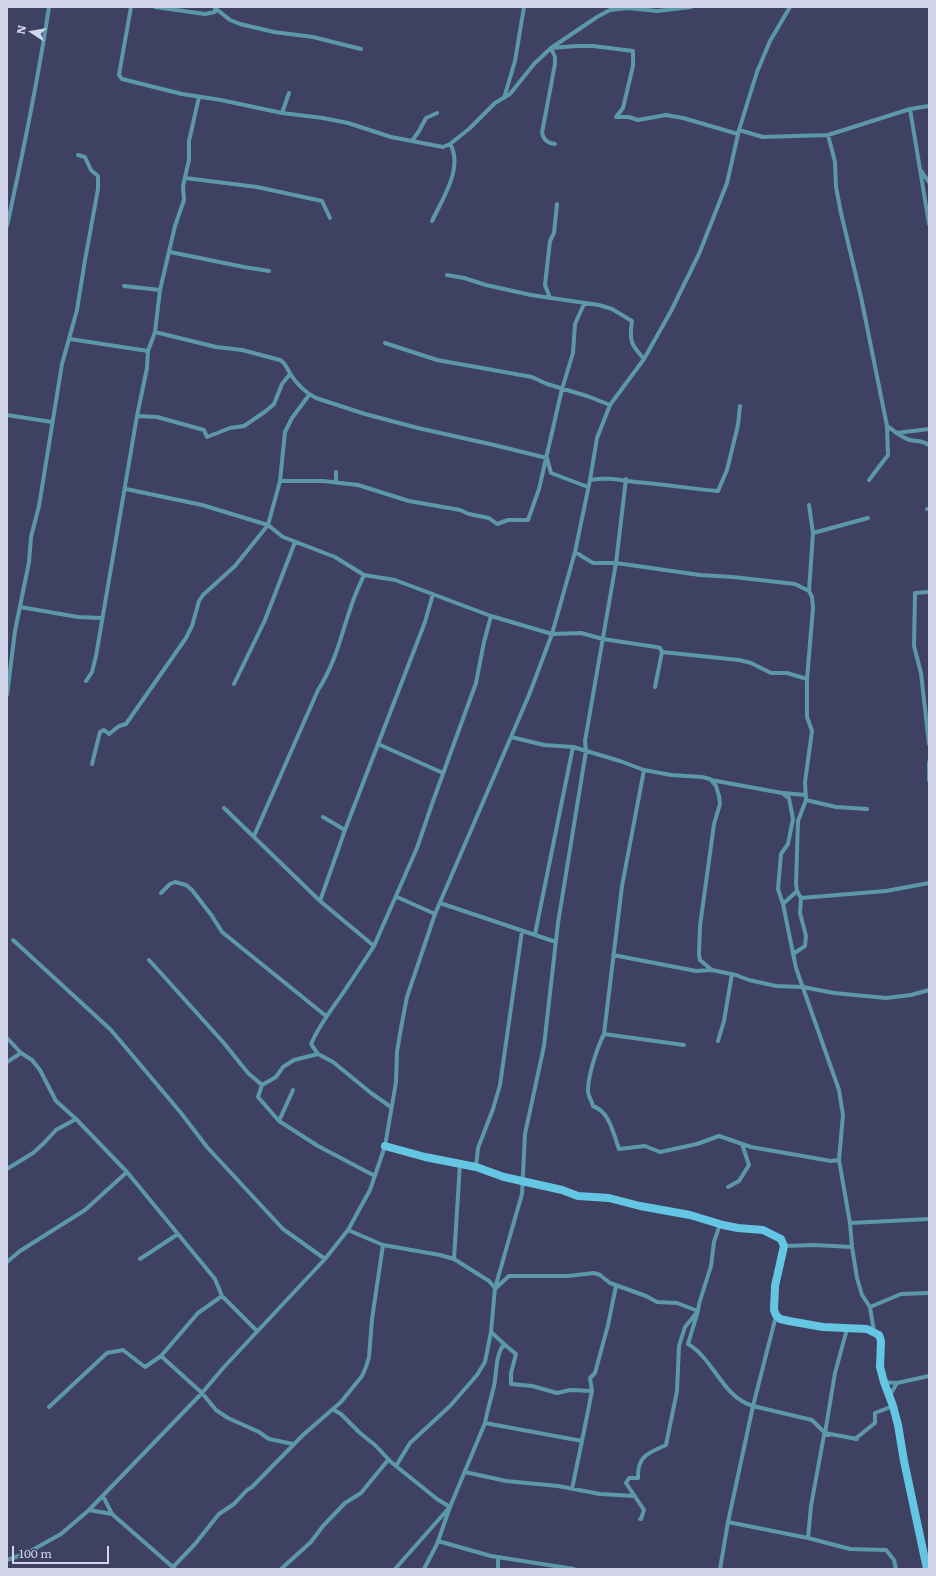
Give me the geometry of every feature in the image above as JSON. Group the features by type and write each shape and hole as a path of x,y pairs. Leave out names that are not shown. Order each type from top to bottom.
{"street":[{"path":"7,226 40,64 49,7"},
{"path":"131,7 119,76 122,79 182,94 282,113 348,123 391,137 443,147 450,144 468,129 495,103 510,94 534,64 551,48 610,10 628,8 657,11 691,7"},
{"path":"154,7 205,14 215,12 215,8 230,20 240,24 274,32 312,37 361,49"},
{"path":"504,98 515,61 520,33 521,16 524,7"},
{"path":"7,1560 27,1553 61,1534 103,1496 202,1393 257,1331 325,1259 348,1230 370,1190 385,1146 396,1082 397,1052 408,997 435,914 511,737 552,634 574,552 590,480 597,438 610,405 644,359 671,311 709,231 727,183 739,132 757,72 770,41 790,7"},
{"path":"551,48 577,46 634,51 633,66 622,108 616,117 629,117 638,120 655,116 671,116 763,137 828,135 910,109 929,106"},
{"path":"551,48 555,57 555,64 542,133 544,140 550,144 555,144"},
{"path":"282,113 289,93"},
{"path":"86,681 92,672 96,656 126,489 137,416 147,368 148,351 156,332 160,290 179,212 184,200 183,186 189,160 192,124 199,97"},
{"path":"910,109 929,224"},
{"path":"412,141 419,132 426,118 437,113"},
{"path":"828,135 835,162 836,186 841,213 861,296 887,426 888,456 869,480"},
{"path":"432,221 453,173 455,159 454,151 450,144"},
{"path":"7,695 15,631 29,562 31,537 39,506 52,422 57,406 62,364 78,310 99,180 98,176 91,170 86,157 78,155"},
{"path":"920,170 929,182"},
{"path":"185,178 257,187 322,201 330,218"},
{"path":"550,298 545,285 550,241 554,233 557,204"},
{"path":"170,252 269,271"},
{"path":"447,275 504,289 584,304 598,305 612,309 632,321 630,338 633,346 644,359"},
{"path":"124,286 160,290"},
{"path":"280,481 336,482 358,485 409,501 460,510 468,514 489,518 497,524 508,520 528,520 539,489 562,389 573,353 576,324 584,304"},
{"path":"156,332 216,347 242,350 275,358 284,362 290,374 309,395 365,414 547,458"},
{"path":"70,339 148,351"},
{"path":"385,343 437,360 532,377 610,405"},
{"path":"137,416 157,416 204,430 207,437 226,430 244,426 266,411 274,404 282,384 290,374"},
{"path":"92,764 100,732 104,730 109,734 119,726 126,724 186,638 192,626 199,601 203,595 235,566 268,524 280,481 285,432 292,418 309,395"},
{"path":"590,480 602,478 626,479 718,491 727,470 738,425 740,406"},
{"path":"7,415 52,422"},
{"path":"887,426 896,433 910,440 922,440 929,445"},
{"path":"896,433 929,428"},
{"path":"547,458 551,473 588,487"},
{"path":"336,472 336,482"},
{"path":"396,1466 410,1444 450,1406 477,1376 485,1362 491,1332 495,1288 522,1194 525,1134 544,1046 556,942 586,751 585,741 616,563 626,479"},
{"path":"126,489 202,505 268,524 283,537 335,557 364,575 395,580 491,616 552,634 581,633 656,647 660,648 662,652 739,660 751,663 771,673 786,673 807,679"},
{"path":"809,505 813,532 809,591"},
{"path":"813,532 868,518"},
{"path":"234,684 265,620 296,542"},
{"path":"574,552 593,563 616,563 700,575 795,584 804,587 809,591 812,597 813,608 807,679 807,717 812,731 806,798 798,821 796,884 796,891 801,898 800,913 806,936 805,946 793,954"},
{"path":"254,836 318,690 326,677 340,643 353,600 364,575"},
{"path":"929,592 915,593 914,646 921,673 929,744"},
{"path":"320,901 345,830 425,622 433,594"},
{"path":"20,607 78,617 102,618"},
{"path":"392,1107 371,1093 333,1062 318,1054 311,1044 318,1028 324,1022 326,1016 374,946 397,897 417,848 476,683 491,616"},
{"path":"655,688 662,652"},
{"path":"511,737 544,745 573,747 644,770 671,775 702,776 711,780 782,792 836,807 867,808"},
{"path":"378,744 443,773"},
{"path":"535,934 573,747"},
{"path":"929,762 929,780"},
{"path":"644,770 628,847 604,1034 596,1050 588,1093 593,1106 600,1108 606,1114 619,1149 645,1146 660,1152 697,1144 718,1136 751,1147 831,1161 839,1160"},
{"path":"711,780 716,786 720,804 714,824 700,926 698,954 700,960 712,970"},
{"path":"782,792 789,798 793,819 788,844 781,854 778,889 783,904 793,954 803,987 840,1090 842,1115 839,1160 850,1224 857,1278 862,1295 870,1307 874,1332"},
{"path":"224,808 320,901 374,946"},
{"path":"323,817 345,830"},
{"path":"161,893 170,884 175,882 186,885 206,907 222,932 326,1016"},
{"path":"801,898 886,892 929,882"},
{"path":"783,904 796,891"},
{"path":"397,897 435,914"},
{"path":"440,903 556,942"},
{"path":"476,1167 478,1148 493,1109 500,1085 522,931"},
{"path":"13,940 111,1030 208,1147 284,1229 325,1259"},
{"path":"613,955 696,971 712,970 776,986 803,987 834,993 886,998 911,995 929,990"},
{"path":"149,960 223,1042 248,1073 262,1085"},
{"path":"718,1041 724,1021 732,974"},
{"path":"604,1034 684,1045"},
{"path":"7,1038 21,1053 32,1060 40,1070 56,1101 76,1119 127,1172 215,1279 222,1296 257,1331"},
{"path":"7,1062 21,1053"},
{"path":"318,1054 294,1060 283,1068 276,1078 262,1085 258,1097 279,1121 318,1146 375,1176"},
{"path":"279,1121 293,1090"},
{"path":"7,1169 33,1153 56,1130 76,1119"},
{"path":"728,1187 739,1181 749,1165 742,1144"},
{"path":"385,1146 425,1157 476,1167 504,1177 562,1190 578,1196 609,1198 640,1206 690,1215 738,1228 763,1230 781,1239 784,1246 775,1286 774,1306 776,1315 753,1406 728,1522 720,1569"},
{"path":"454,1258 460,1163"},
{"path":"7,1262 20,1251 85,1210 127,1172"},
{"path":"850,1224 929,1219"},
{"path":"720,1224 714,1242 711,1266 698,1304 698,1311 688,1344 702,1354 724,1384 738,1399 744,1403 812,1420 825,1433 856,1439"},
{"path":"348,1230 383,1246 440,1254 454,1258 490,1281 495,1288"},
{"path":"140,1259 178,1234"},
{"path":"784,1246 815,1245 852,1247"},
{"path":"103,1496 112,1514 174,1568 219,1514 234,1504 293,1444 334,1410 355,1386 366,1368 383,1246"},
{"path":"495,1288 509,1276 568,1276 594,1273 600,1275 616,1286 646,1296 657,1302 678,1303 698,1311"},
{"path":"572,1489 592,1391 590,1378 595,1373 608,1325 616,1286"},
{"path":"870,1307 901,1294 929,1293"},
{"path":"49,1407 107,1353 123,1350 145,1367 161,1356 198,1313 222,1296"},
{"path":"640,1519 644,1510 626,1483 629,1478 638,1478 638,1467 646,1453 666,1445 677,1391 679,1346 685,1327 698,1311"},
{"path":"776,1315 780,1319 789,1321 823,1327 867,1330 879,1335 881,1341 880,1368 893,1406 928,1569"},
{"path":"825,1433 835,1373 847,1329"},
{"path":"491,1332 516,1354 511,1373 511,1384 532,1386 557,1393 570,1390 592,1391"},
{"path":"424,1569 438,1541 450,1507 485,1423 488,1405 494,1386 499,1350 504,1344"},
{"path":"161,1356 202,1393 216,1410 228,1418 259,1432 268,1439 293,1444"},
{"path":"884,1382 897,1383 929,1376"},
{"path":"890,1395 897,1383"},
{"path":"808,1538 811,1506 824,1435 856,1439 876,1423 875,1413 893,1406"},
{"path":"334,1410 375,1445 388,1460 437,1499 450,1507"},
{"path":"485,1423 582,1441"},
{"path":"282,1569 311,1542 323,1526 345,1504 361,1493 388,1460"},
{"path":"464,1472 506,1481 600,1494 635,1496"},
{"path":"395,1569 450,1507"},
{"path":"89,1510 112,1514"},
{"path":"728,1522 808,1538 850,1549 886,1550 894,1560 896,1569"},
{"path":"438,1541 498,1557 574,1569"},
{"path":"498,1557 498,1569"}]}
